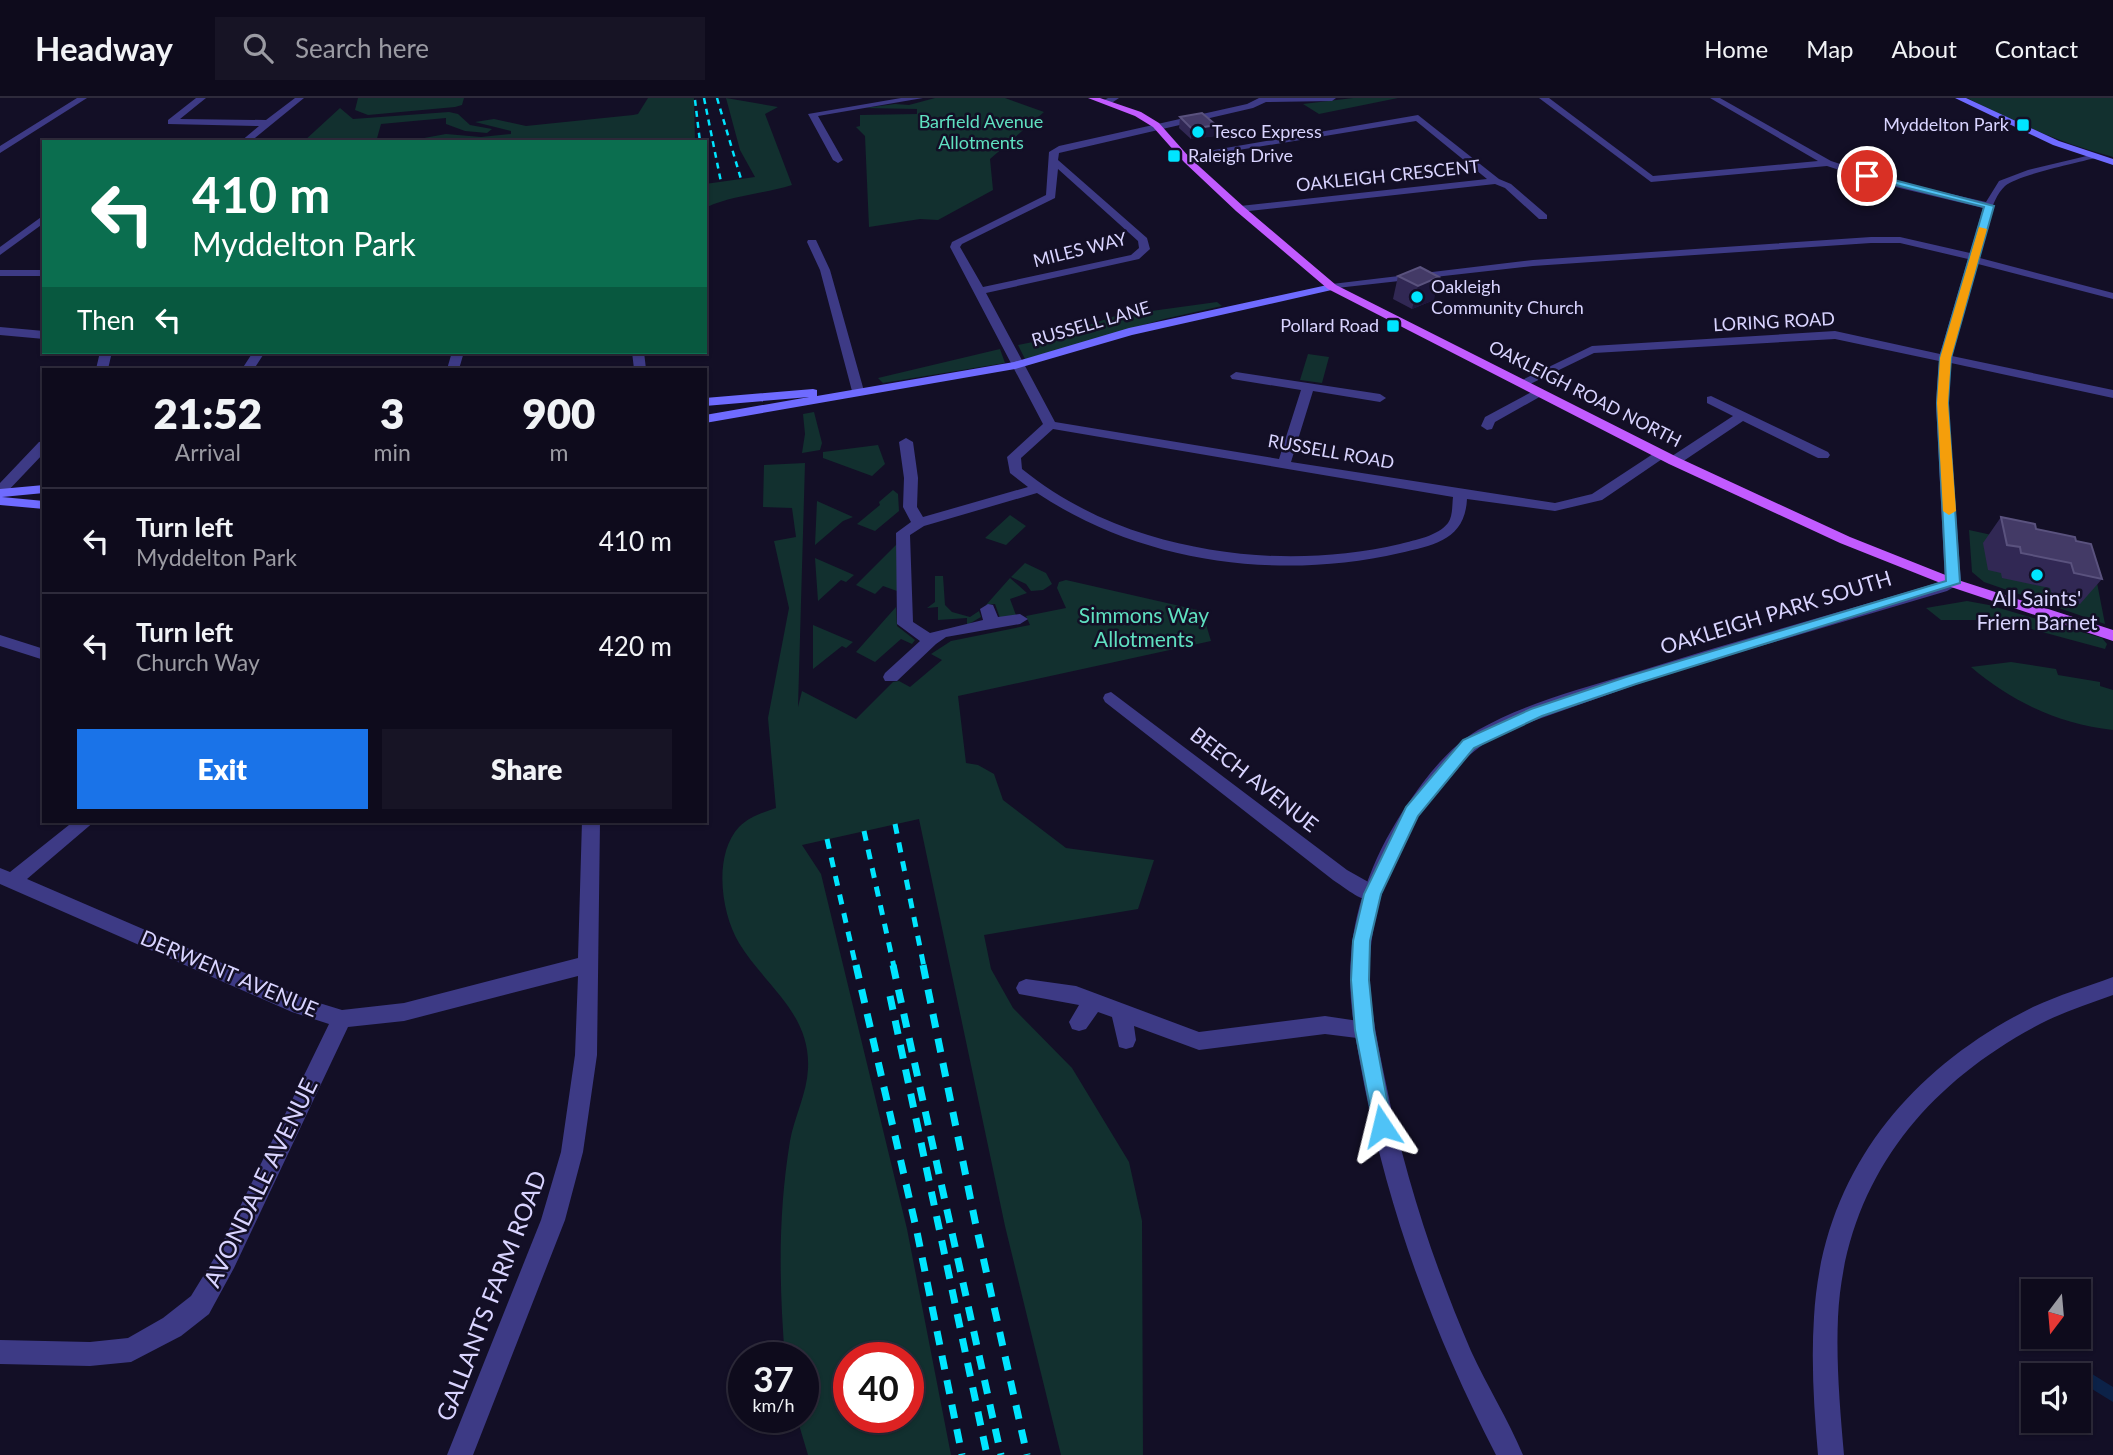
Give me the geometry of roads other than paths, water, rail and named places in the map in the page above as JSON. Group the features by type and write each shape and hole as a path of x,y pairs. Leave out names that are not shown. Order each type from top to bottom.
{"main road":[{"name":"OAKLEIGH ROAD NORTH","path":"1092,98 1111,100 1156,125 1184,156 1240,209 1332,287 1668,458 1845,540 1953,583 2113,636"},
{"path":"1959,98 2011,124 2113,162"},
{"name":"RUSSELL LANE","path":"707,419 805,404 858,391 1015,365 1129,332 1332,287"},
{"name":"RUSSELL LANE","path":"707,402 796,393 858,391"},
{"path":"0,492 42,489"},
{"path":"0,501 42,505"}],"street":[{"path":"0,150 83,98"},
{"path":"202,98 171,122 267,123"},
{"path":"246,140 300,98"},
{"path":"838,160 812,114 919,98"},
{"path":"1332,98 1263,99 1250,106 1062,148 1054,152 1055,162 1051,170 1066,190 957,242 955,247 980,291 1015,365 1050,425 1014,457 1015,470 1037,489 1090,517 1142,538 1199,552 1291,561 1383,553 1444,535 1457,523 1460,494"},
{"path":"1543,98 1651,179 1828,163"},
{"path":"1714,98 1828,163 1886,182 1989,206"},
{"name":"OAKLEIGH CRESCENT","path":"1184,156 1418,118 1496,181"},
{"path":"1953,583 1942,403 1945,358 1989,206 2002,183 2031,172 2092,156"},
{"name":"MILES WAY","path":"980,291 1135,257 1144,249 1143,240 1066,190 1055,162"},
{"path":"1496,181 1508,186 1543,217"},
{"name":"OAKLEIGH CRESCENT","path":"1240,209 1496,181"},
{"path":"0,252 42,220"},
{"path":"1332,287 1410,274 1506,266 1900,240 2113,296"},
{"path":"812,242 825,270 858,391"},
{"path":"0,282 5,274 42,273"},
{"path":"0,331 42,335"},
{"name":"LORING ROAD","path":"1521,383 1592,350 1835,335 2113,394"},
{"path":"1236,376 1380,398"},
{"path":"1284,464 1307,387"},
{"path":"1487,426 1490,420 1539,392"},
{"path":"1711,400 1823,455"},
{"name":"RUSSELL ROAD","path":"1050,425 1460,494 1568,506 1597,497 1741,416"},
{"path":"906,442 911,478 910,507 919,523"},
{"path":"0,492 42,447"},
{"path":"930,640 905,624 903,533 919,523 1037,489"},
{"name":"OAKLEIGH PARK SOUTH","path":"1510,1455 1455,1344 1421,1260 1382,1126 1365,1030 1360,980 1362,941 1372,894 1411,812 1469,744 1495,729 1646,675 1953,583"},
{"path":"891,677 930,640 942,633 990,616 1020,619"},
{"path":"0,640 42,654"},
{"name":"BEECH AVENUE","path":"1111,698 1340,875 1372,894"},
{"path":"6,879 83,823"},
{"name":"GALLANTS FARM ROAD","path":"460,1455 553,1220 572,1152 586,1055 591,823"},
{"name":"DERWENT AVENUE","path":"6,879 299,1006 342,1019 404,1012 590,964"},
{"path":"1831,1455 1825,1362 1826,1301 1836,1246 1850,1199 1869,1163 1894,1124 1917,1098 1997,1038 2040,1014 2113,986"},
{"path":"1026,988 1076,995 1199,1041 1325,1025 1365,1030"},
{"path":"1080,1022 1094,1001"},
{"path":"1121,1012 1126,1040"},
{"name":"AVONDALE AVENUE","path":"0,1352 90,1354 131,1350 172,1328 200,1305 226,1260 342,1019"}],"water":[{"path":"2091,1373 2113,1387 2113,1402 2091,1388"}],"railway":[{"path":"704,98 721,182"},
{"path":"717,98 741,179"},
{"path":"695,100 700,140"},
{"path":"895,824 924,967"},
{"path":"864,831 894,967"},
{"path":"827,839 856,967"},
{"path":"856,965 917,1232 962,1455"},
{"path":"893,965 1001,1455"},
{"path":"923,965 975,1221 1027,1455"},
{"path":"890,996 987,1455"}],"place":[{"name":"Myddelton Park","path":"2023,125"},
{"name":"Tesco Express","path":"1198,132"},
{"name":"Raleigh Drive","path":"1174,156"},
{"name":"Oakleigh Community Church","path":"1417,297"},
{"name":"Pollard Road","path":"1393,326"},
{"name":"All Saints' Friern Barnet","path":"2037,575"}],"park label":[{"name":"Barfield Avenue Allotments","path":"981,132"},
{"name":"Simmons Way Allotments","path":"1144,628"}]}
